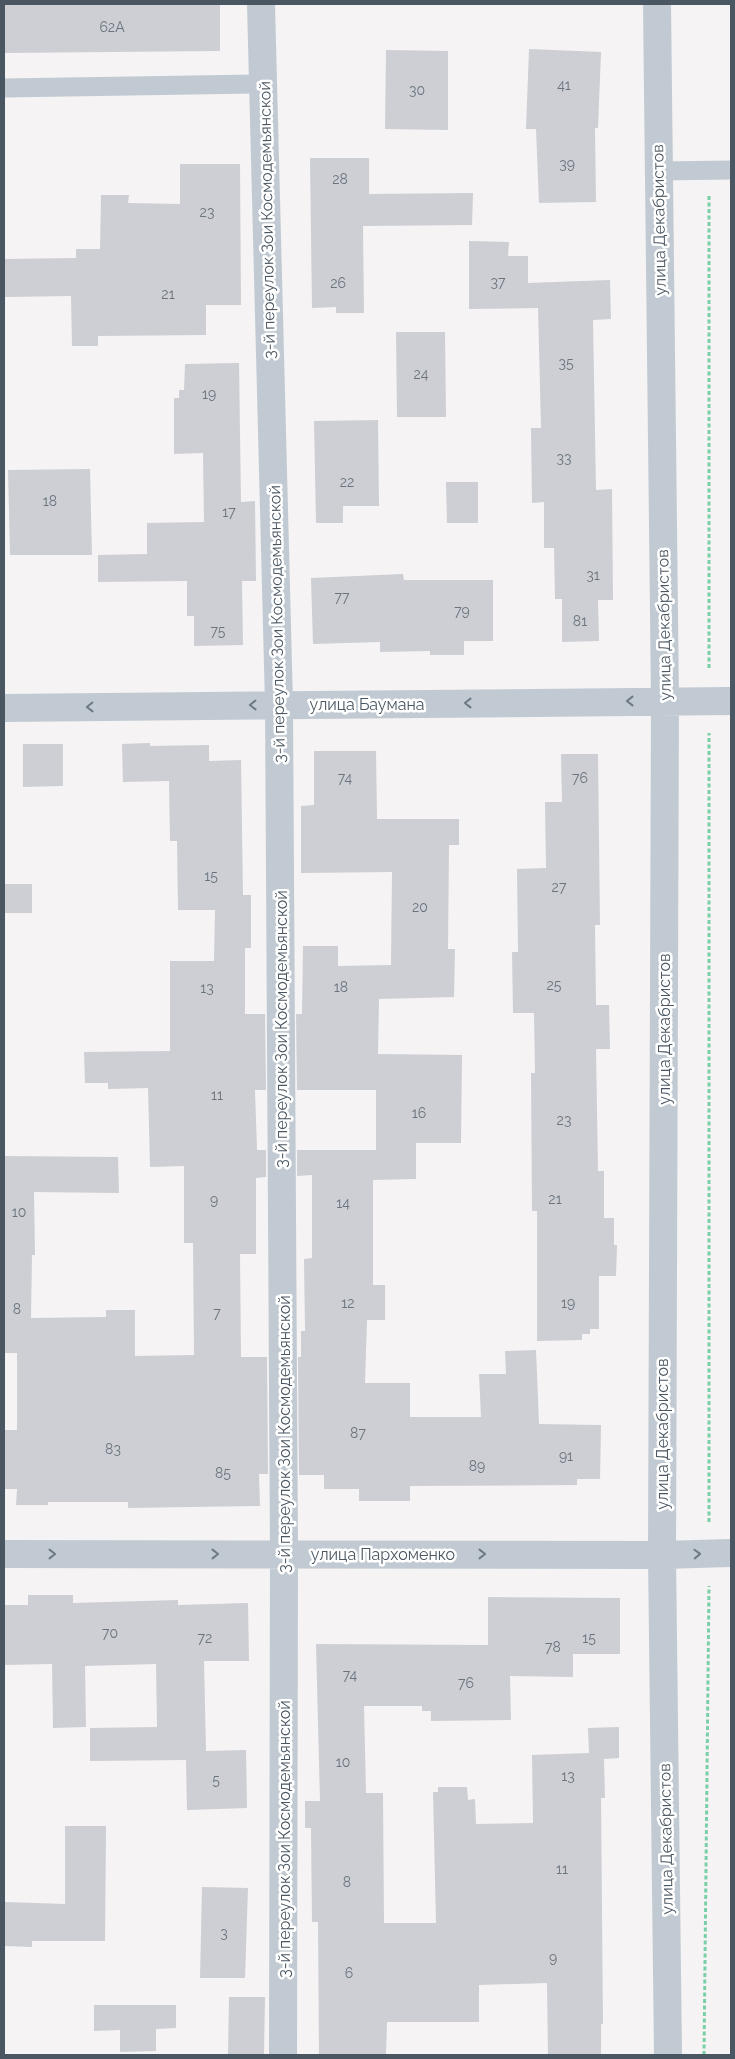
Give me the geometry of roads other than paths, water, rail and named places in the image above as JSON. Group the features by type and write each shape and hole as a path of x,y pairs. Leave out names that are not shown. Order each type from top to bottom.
{"street":[{"name":"3-й переулок Зои Космодемьянской","path":"261,4 279,704 284,1553 283,2055"},
{"name":"улица Декабристов","path":"657,4 665,701 662,1555 668,2055"},
{"name":"улица Баумана","path":"4,708 720,701"},
{"name":"улица Пархоменко","path":"4,1554 662,1555 720,1553"}],"lane":[{"path":"4,88 263,84"},
{"path":"659,171 731,170"}]}
